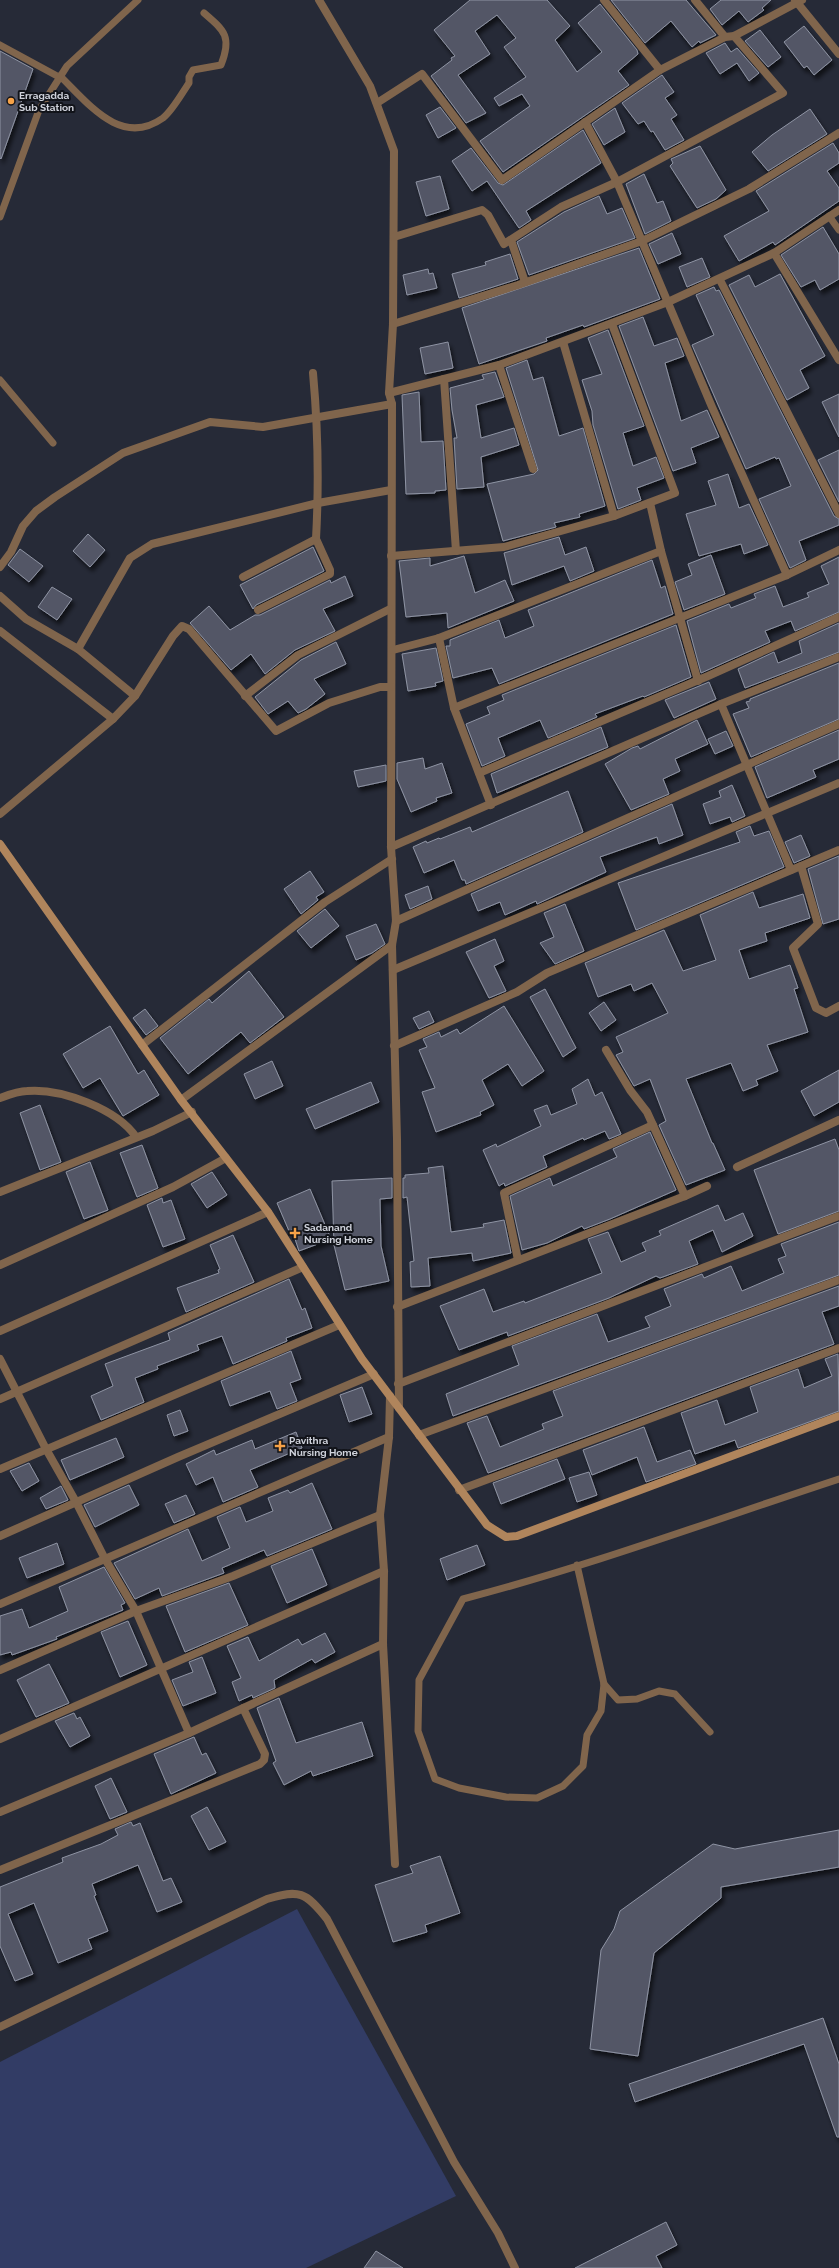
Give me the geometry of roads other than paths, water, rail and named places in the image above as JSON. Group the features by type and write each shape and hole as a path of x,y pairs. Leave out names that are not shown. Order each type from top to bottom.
{"street":[{"path":"319,0 370,86 394,151 393,324 389,393 392,404 390,610 393,650 391,687 391,847 396,921 392,945 397,1139 397,1307 399,1408"},
{"path":"604,0 660,70"},
{"path":"695,0 725,37"},
{"path":"377,103 422,74 502,180 660,70 725,37 734,36 798,1 839,54"},
{"path":"394,237 482,210 488,215 502,243 511,240 561,207 617,182 783,94 734,36"},
{"path":"585,122 617,182 712,407 787,575"},
{"path":"393,324 525,282 642,241 749,189 839,133"},
{"path":"389,393 499,365 668,302 720,280 774,253 839,210"},
{"path":"511,240 525,282"},
{"path":"774,253 839,360"},
{"path":"720,280 839,514"},
{"path":"391,556 504,547 614,516 675,492 612,324"},
{"path":"563,342 614,516"},
{"path":"499,365 533,469"},
{"path":"258,610 330,574 330,570 316,539 318,503 317,417 313,373"},
{"path":"444,379 456,551"},
{"path":"0,567 24,526 36,511 54,497 123,453 210,422 263,427 392,404"},
{"path":"78,650 130,558 152,544 318,503 392,490"},
{"path":"650,503 661,551 698,681"},
{"path":"243,577 316,539"},
{"path":"454,708 787,575 839,550"},
{"path":"393,650 439,638 661,551"},
{"path":"0,596 26,618 78,650 135,696"},
{"path":"246,696 298,655 390,610"},
{"path":"479,773 698,681 839,617"},
{"path":"0,814 112,719 135,696 173,636 184,626 189,629 274,730 278,731 299,717 328,703 380,687 391,687"},
{"path":"0,631 112,719"},
{"path":"439,638 454,708 491,805"},
{"path":"391,847 491,805 721,704 839,657"},
{"path":"721,704 791,870"},
{"path":"396,921 839,724"},
{"path":"393,970 839,783"},
{"path":"0,844 181,1100 192,1112 268,1212 339,1325 374,1374 459,1490 487,1525 506,1537 517,1536 839,1416"},
{"path":"394,1046 517,992 547,973 839,850"},
{"path":"142,1045 325,902 392,859"},
{"path":"801,866 818,924 793,948 816,1008 826,1013 839,1006"},
{"path":"181,1100 392,945"},
{"path":"606,1050 653,1125 685,1196"},
{"path":"0,1098 27,1090 63,1095 113,1116 130,1129 136,1137"},
{"path":"0,1192 136,1137 192,1112"},
{"path":"737,1167 839,1120"},
{"path":"518,1260 504,1193 653,1125"},
{"path":"0,1265 173,1187 226,1158"},
{"path":"397,1307 685,1196 707,1186"},
{"path":"0,1332 268,1212"},
{"path":"398,1384 839,1216"},
{"path":"0,1399 303,1267"},
{"path":"419,1435 839,1280"},
{"path":"0,1469 339,1325"},
{"path":"459,1490 839,1348"},
{"path":"0,1359 105,1559 136,1611 189,1733"},
{"path":"0,1536 374,1374"},
{"path":"390,1396 388,1437 380,1515 384,1571 383,1644 395,1864"},
{"path":"0,1604 388,1437"},
{"path":"0,1670 136,1611 233,1576 380,1515"},
{"path":"0,1739 384,1571"},
{"path":"0,1812 189,1733 383,1644"},
{"path":"0,1870 260,1764 264,1760 265,1754 243,1708"},
{"path":"0,2027 267,1899 288,1892 304,1895 315,1903 327,1919 454,2162 498,2233 515,2268"}],"lane":[{"path":"0,218 39,110 60,76 68,66 138,0"},
{"path":"0,45 60,76 102,117 128,127 143,128 164,117 189,83 189,77 194,70 221,65 227,49 222,29 204,12"},
{"path":"829,216 839,230"},
{"path":"0,380 53,443"},
{"path":"578,1565 604,1684 601,1710 587,1735 583,1766 563,1786 537,1798 506,1796 459,1788 435,1779 418,1731 419,1680 463,1599 519,1585 578,1565 839,1479"},
{"path":"604,1684 618,1700 637,1699 659,1691 675,1694 710,1732"}],"place":[{"name":"Erragadda Sub Station","path":"11,101"},
{"name":"Sadanand Nursing Home","path":"295,1233"},
{"name":"Pavithra Nursing Home","path":"280,1446"}]}
